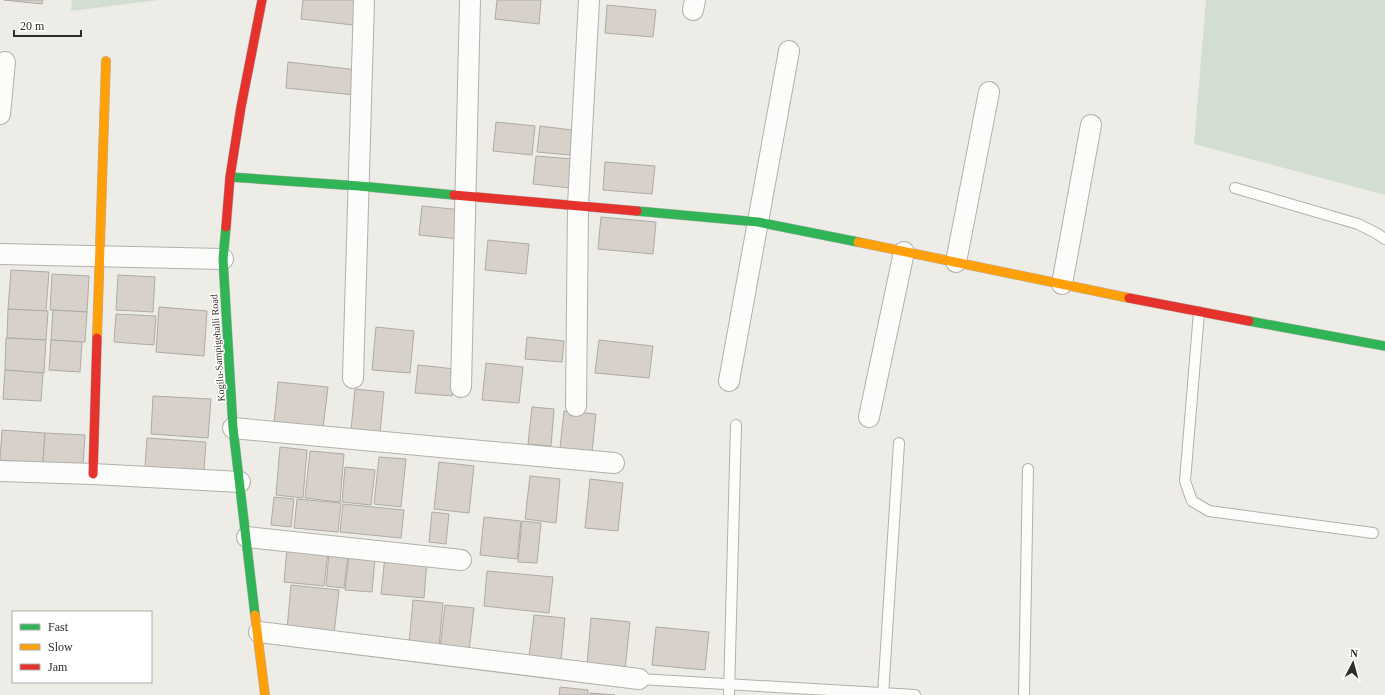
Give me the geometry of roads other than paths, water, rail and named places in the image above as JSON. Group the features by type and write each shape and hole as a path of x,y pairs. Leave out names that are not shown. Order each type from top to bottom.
{"street":[{"name":"Kogilu-Sampigehalli Road","path":"262,0 241,107 230,177 222,259 233,428 259,632 265,695"},
{"path":"353,378 364,0"},
{"path":"461,387 470,0"},
{"path":"576,406 578,205 589,0"},
{"path":"729,381 789,51"},
{"path":"93,474 106,61"},
{"path":"0,114 5,62"},
{"path":"956,262 989,92"},
{"path":"1062,284 1091,125"},
{"path":"230,177 466,195 758,222 1198,312 1385,346"},
{"path":"869,416 904,252"},
{"path":"0,254 222,259"},
{"path":"233,428 614,463"},
{"path":"0,471 93,474 240,482"},
{"path":"247,537 461,560"},
{"path":"259,632 639,679"}],"lane":[{"path":"1235,188 1358,224 1385,239"},
{"path":"1198,312 1185,481 1192,501 1209,512 1373,533"},
{"path":"729,695 736,425"},
{"path":"883,694 899,443"},
{"path":"1024,695 1028,469"},
{"path":"639,679 915,695"}]}
